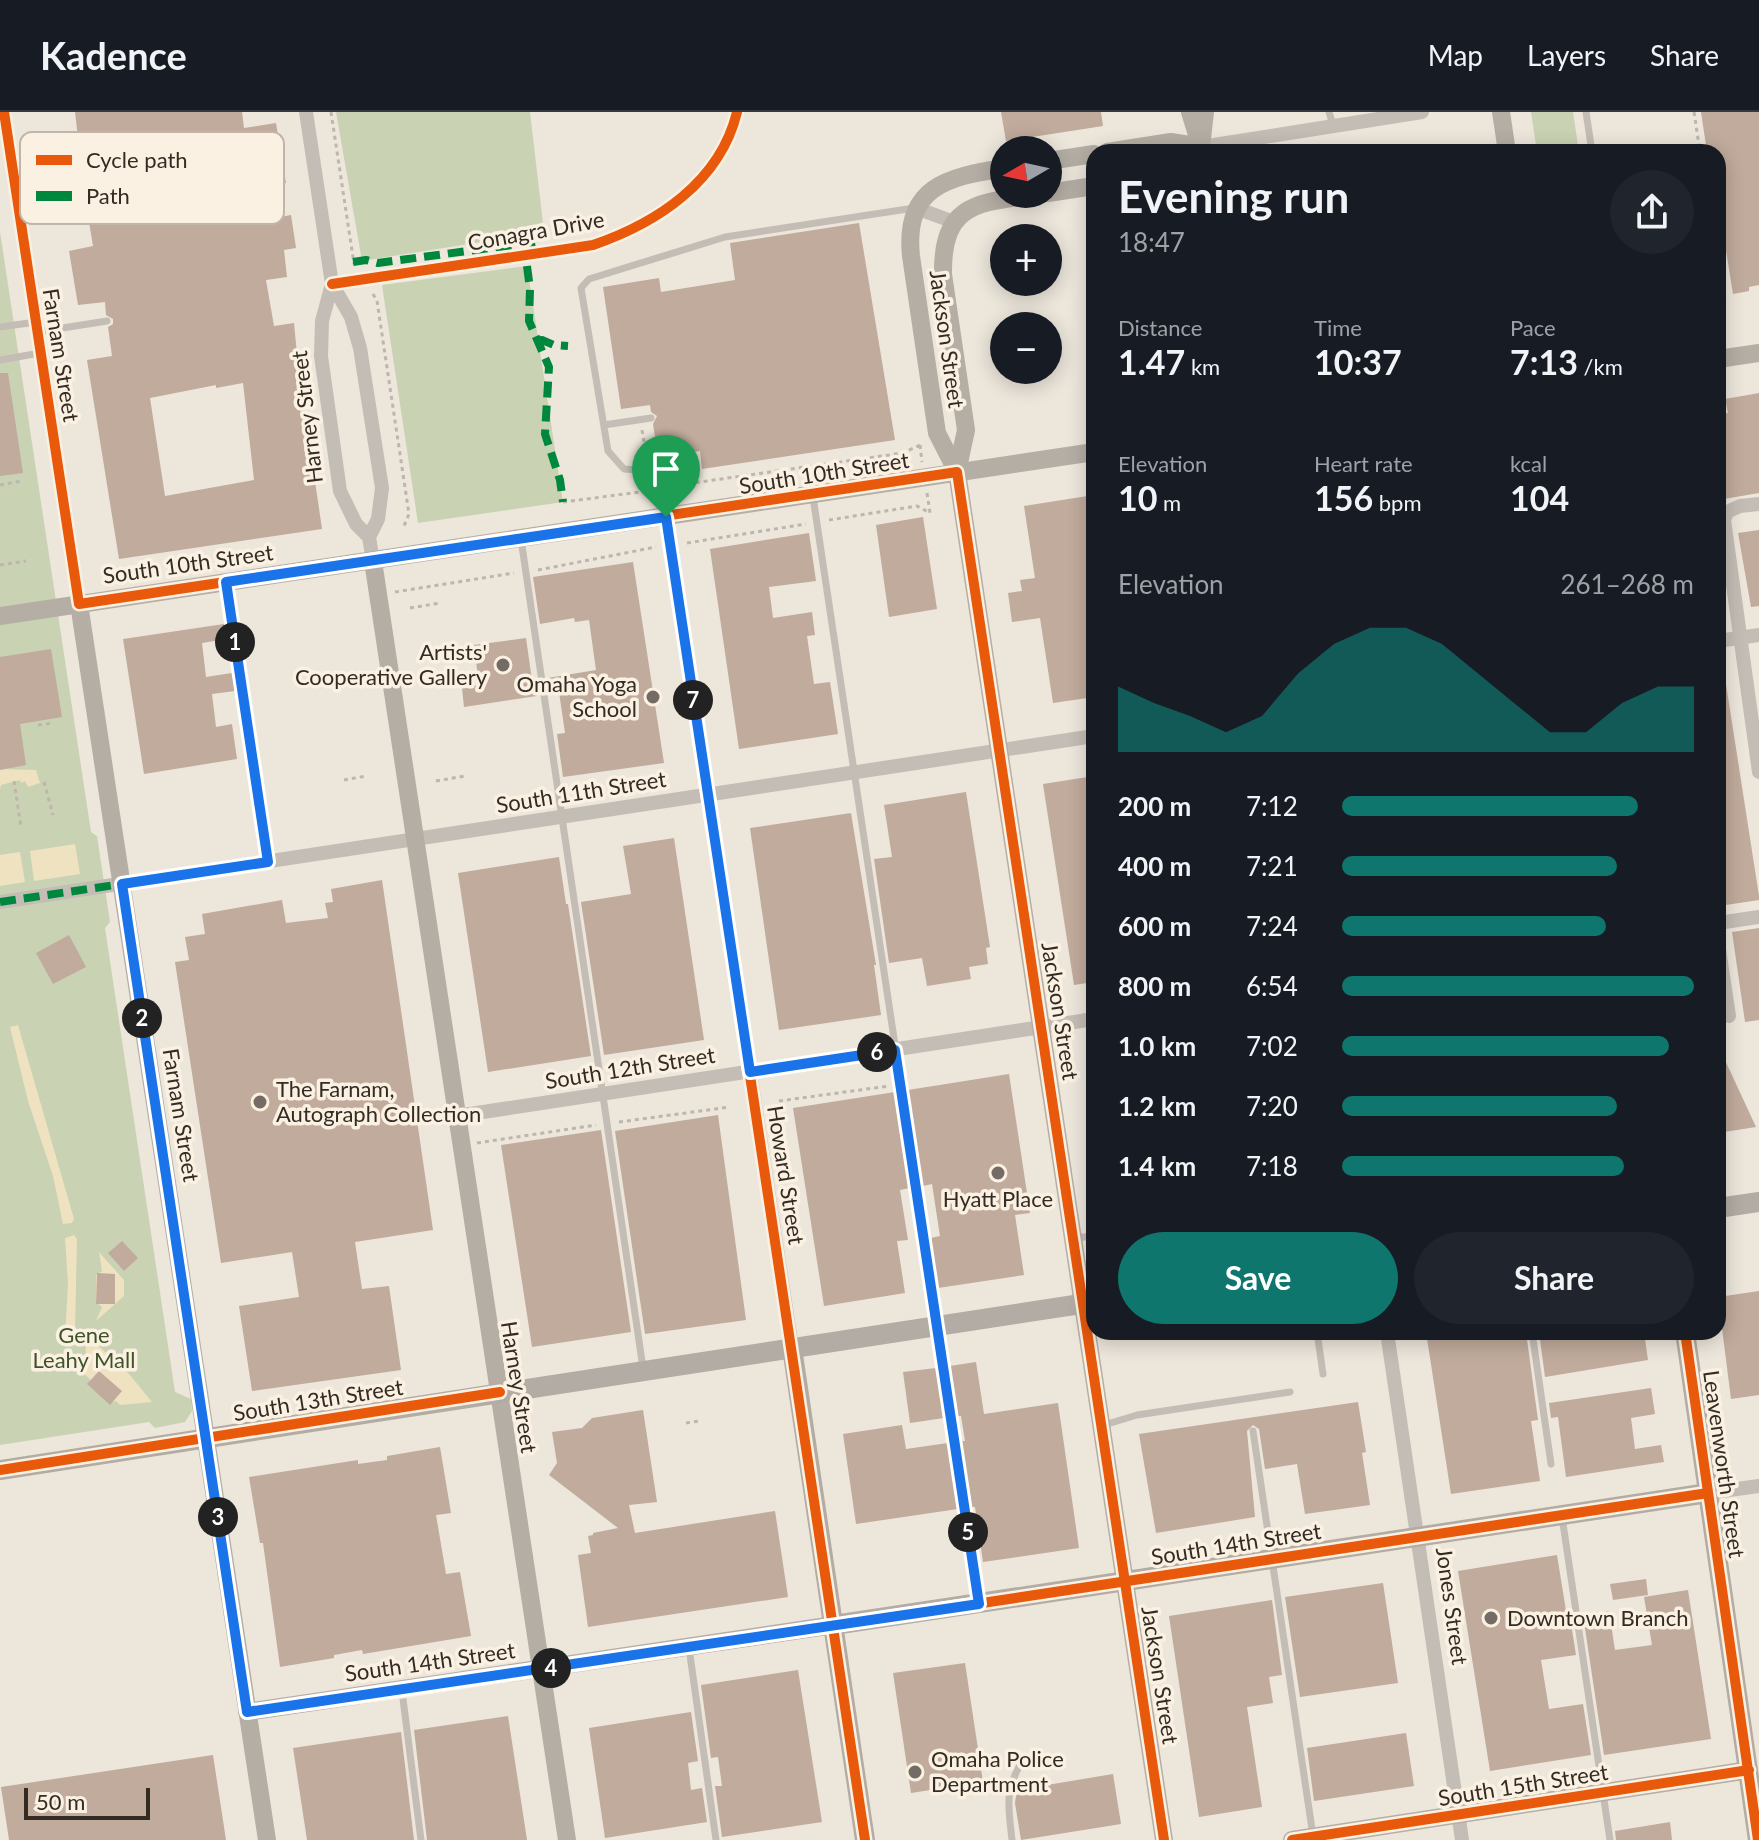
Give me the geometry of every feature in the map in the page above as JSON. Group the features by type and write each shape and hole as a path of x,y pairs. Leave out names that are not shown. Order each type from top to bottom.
{"main road":[{"path":"1190,112 1199,144"},
{"path":"1202,144 1205,112"},
{"path":"1501,112 1506,144"},
{"path":"1062,159 1086,155"},
{"path":"916,208 937,185 956,177 990,171"},
{"path":"1062,191 1086,187"},
{"path":"954,222 961,213 990,202"},
{"name":"Jackson Street","path":"916,208 910,248 937,433 957,472 1074,1238 1086,1290"},
{"name":"Jackson Street","path":"954,222 943,257 966,430 957,472"},
{"path":"1726,358 1759,353"},
{"name":"South 10th Street","path":"2,616 1086,453"},
{"name":"Harney Street","path":"373,561 567,1840"},
{"name":"Farnam Street","path":"79,604 267,1840"},
{"path":"1726,1207 1759,1202"},
{"name":"South 13th Street","path":"0,1470 1086,1303"},
{"name":"Jackson Street","path":"1093,1340 1102,1426 1164,1840"},
{"name":"Leavenworth Street","path":"1686,1340 1754,1770 1758,1840"},
{"name":"Howard Street","path":"792,1348 865,1840"},
{"name":"South 14th Street","path":"247,1712 1708,1493"},
{"name":"South 15th Street","path":"1292,1840 1754,1770"}],"street":[{"name":"Farnam Street","path":"4,112 20,220"},
{"name":"Harney Street","path":"306,112 332,284 351,317 360,348 382,488 378,519 369,537"},
{"name":"Conagra Drive","path":"332,284 593,245 629,233 668,210 697,183 716,157 737,112"},
{"path":"1224,144 1331,116 1422,112"},
{"path":"916,208 954,222"},
{"name":"Farnam Street","path":"21,224 79,604"},
{"name":"Harney Street","path":"332,284 322,321 321,356 340,491 356,524 369,537 373,561"},
{"path":"1726,515 1740,506 1759,504"},
{"name":"Howard Street","path":"666,517 792,1348"},
{"path":"1726,536 1759,772"},
{"path":"1726,640 1759,635"},
{"name":"South 11th Street","path":"0,902 1086,737"},
{"path":"1726,922 1759,917"},
{"path":"1726,996 1729,1016"},
{"name":"South 12th Street","path":"457,1116 1086,1020"},
{"name":"Jones Street","path":"1388,1340 1462,1840"},
{"name":"South 14th Street","path":"1708,1493 1759,1486"}],"lane":[{"path":"1586,112 1591,144"},
{"path":"666,517 656,471 624,469 608,451 581,288 589,279 725,237 916,208"},
{"path":"0,327 107,321"},
{"path":"0,360 40,353"},
{"path":"604,425 651,418"},
{"path":"812,495 979,1604"},
{"path":"521,539 643,1370"},
{"path":"226,582 268,862"},
{"path":"1074,1238 1086,1237"},
{"path":"1318,1340 1323,1374"},
{"path":"1533,1340 1551,1464"},
{"path":"1102,1426 1137,1415 1290,1392"},
{"path":"1253,1431 1314,1838"},
{"path":"1562,1515 1610,1840"},
{"path":"689,1648 716,1840"},
{"path":"402,1691 421,1840"},
{"path":"1012,1840 1007,1795 1020,1765"}],"path":[{"path":"331,112 353,262 377,301 409,514 404,526"},
{"path":"1694,112 1699,144"},
{"path":"642,429 644,442"},
{"path":"563,502 903,453 920,445"},
{"path":"0,485 22,481"},
{"path":"0,565 26,561"},
{"path":"410,608 440,603"},
{"path":"38,725 54,723"},
{"path":"344,780 366,776"},
{"path":"436,781 465,776"},
{"path":"14,781 21,827"},
{"path":"44,782 53,815"},
{"path":"779,1101 900,1084"},
{"path":"686,1423 699,1421"}],"green space":[{"path":"336,112 530,112 544,232 362,261"},
{"path":"1531,112 1573,112 1578,144 1536,144"},
{"name":"Gene Leahy Mall","path":"0,232 91,832 97,836 110,922 105,928 175,1392 191,1399 192,1411 185,1422 155,1428 149,1422 0,1445"},
{"path":"527,266 563,502 418,523 382,285"}],"sand":[{"path":"0,769 36,770 40,783 28,787 25,781 21,783 20,780 1,785 0,790"},
{"path":"75,844 80,874 34,881 30,851"},
{"path":"20,852 25,882 0,886 0,855"},
{"path":"18,1025 74,1219 72,1223 63,1224 53,1176 28,1101 10,1027"},
{"path":"74,1235 77,1239 75,1330 65,1337 68,1284 65,1238"},
{"path":"99,1252 124,1280 124,1296 96,1321 102,1307 96,1302 96,1275 102,1271"},
{"path":"90,1338 129,1374 152,1402 109,1403 90,1386 90,1379 85,1375 86,1340"}],"building":[{"path":"75,112 242,112 244,128 276,123 278,132 77,132"},
{"path":"1001,112 1101,112 1103,126 1038,136 1005,136"},
{"path":"1701,112 1759,112 1759,285 1749,287 1749,291 1733,294 1726,251 1726,144 1706,144"},
{"path":"291,215 296,248 284,250 287,277 266,280 274,326 294,323 322,529 119,559 87,360 112,356 108,327 113,324 113,319 106,315 105,302 78,305 69,251 93,246 89,224 284,224 284,216","holes":["243,383 254,480 165,496 150,398"]},
{"path":"859,223 895,440 702,469 700,451 658,457 653,424 657,416 651,412 650,405 621,409 603,287 659,278 661,292 735,280 730,243"},
{"path":"0,373 8,373 23,473 0,476"},
{"path":"1759,393 1759,493 1726,499 1728,413 1726,399"},
{"path":"1086,496 1086,698 1053,703 1040,618 1012,622 1008,593 1022,591 1020,580 1035,578 1024,506"},
{"path":"923,517 937,609 889,617 876,525"},
{"path":"1759,530 1759,606 1751,607 1738,533"},
{"path":"809,533 816,581 769,587 773,618 812,612 815,635 807,636 814,684 830,682 838,734 739,749 710,549"},
{"path":"633,562 664,763 563,777 557,734 565,733 559,692 550,694 548,678 596,670 589,620 575,622 574,618 540,624 533,577"},
{"path":"224,624 227,639 202,643 206,677 232,673 235,691 212,694 216,727 232,724 237,759 144,774 123,639"},
{"name":"Artists' Cooperative Gallery","path":"526,638 537,696 464,707 462,688 479,685 474,645"},
{"path":"51,649 62,717 20,724 26,765 0,770 0,657"},
{"path":"1726,684 1759,896 1759,900 1726,905"},
{"path":"1086,777 1086,983 1074,985 1043,784"},
{"path":"966,792 990,947 986,948 988,964 969,967 971,979 927,986 922,958 889,963 874,859 892,857 884,805"},
{"path":"851,813 881,1015 779,1030 750,828"},
{"path":"674,838 704,1040 604,1055 581,902 631,894 623,846"},
{"path":"559,857 591,1056 488,1072 458,873"},
{"name":"The Farnam, Autograph Collection","path":"382,880 433,1230 355,1242 362,1289 389,1286 401,1370 252,1391 239,1306 299,1297 292,1252 221,1263 175,962 189,960 185,937 205,934 202,914 282,900 286,923 328,918 325,903 333,902 331,889"},
{"path":"1759,928 1759,1020 1745,1022 1732,932"},
{"path":"69,935 86,967 53,984 36,953"},
{"path":"1726,1062 1756,1127 1726,1132"},
{"path":"1009,1074 1030,1213 1015,1215 1024,1275 938,1288 931,1238 940,1236 932,1184 923,1186 908,1090"},
{"path":"895,1092 910,1188 900,1190 908,1240 897,1241 905,1293 824,1306 793,1108"},
{"path":"718,1115 746,1320 645,1334 615,1131"},
{"path":"601,1130 631,1332 532,1347 501,1145"},
{"path":"122,1241 138,1258 124,1271 108,1253"},
{"path":"97,1273 115,1274 115,1304 96,1304"},
{"path":"1759,1291 1759,1395 1731,1399 1723,1340 1726,1340 1726,1296"},
{"path":"1427,1340 1527,1340 1538,1420 1531,1421 1540,1481 1451,1494"},
{"path":"1540,1340 1645,1340 1648,1360 1545,1377"},
{"path":"976,1362 984,1414 1058,1403 1079,1548 983,1562 975,1507 971,1507 961,1441 965,1441 961,1416 957,1416 950,1366"},
{"path":"936,1368 944,1418 910,1423 903,1372"},
{"path":"99,1371 122,1391 110,1405 87,1384"},
{"path":"1651,1388 1655,1414 1631,1418 1635,1449 1661,1445 1664,1462 1566,1477 1558,1417 1551,1418 1549,1403"},
{"path":"1358,1402 1370,1505 1305,1514 1297,1464 1265,1469 1259,1429 1253,1425 1247,1431 1255,1517 1156,1533 1139,1434"},
{"path":"643,1410 657,1502 629,1505 635,1533 775,1511 788,1597 588,1627 578,1555 591,1553 588,1536 618,1528 549,1475 557,1463 552,1432 582,1428 592,1418"},
{"path":"902,1425 906,1449 948,1443 958,1509 856,1524 843,1434"},
{"path":"440,1447 451,1513 436,1515 446,1574 460,1572 471,1636 363,1654 362,1650 280,1667 263,1543 260,1543 249,1477 358,1460 358,1464 387,1460 387,1456"},
{"path":"1557,1555 1576,1655 1541,1660 1549,1709 1583,1704 1591,1755 1490,1771 1458,1571"},
{"path":"1646,1579 1648,1595 1613,1600 1610,1584"},
{"path":"1383,1583 1398,1683 1300,1697 1285,1597"},
{"path":"1688,1590 1711,1739 1604,1755 1583,1615 1609,1611 1615,1650 1652,1645 1644,1597"},
{"path":"1272,1600 1282,1675 1269,1677 1273,1703 1247,1707 1262,1807 1199,1817 1169,1616"},
{"path":"965,1663 983,1782 911,1793 893,1673"},
{"path":"798,1670 822,1822 722,1837 715,1786 722,1786 718,1757 711,1758 701,1685"},
{"path":"691,1712 698,1761 688,1763 691,1790 702,1788 707,1822 605,1838 589,1728"},
{"path":"508,1716 527,1840 427,1840 414,1730"},
{"path":"401,1732 414,1840 307,1840 293,1748"},
{"path":"1406,1733 1414,1786 1314,1801 1307,1748"},
{"path":"213,1755 226,1840 9,1840 1,1787"},
{"path":"1113,1774 1121,1824 1021,1840 1015,1803 1017,1790"},
{"path":"1670,1822 1672,1840 1616,1840 1615,1831"}],"marked path":[{"path":"353,262 366,260 378,263 535,242"},
{"path":"527,266 529,321 549,367 545,434 560,480 563,502"},
{"path":"538,341 568,346"},
{"path":"0,902 122,884"}],"cycle path":[{"path":"4,112 20,217"},
{"path":"332,284 593,245 617,236 662,212 701,179 729,137 737,112"},
{"path":"21,224 79,604 957,472 1086,1325"},
{"path":"666,517 865,1840"},
{"path":"1088,1340 1164,1840"},
{"path":"1686,1340 1758,1840"},
{"path":"0,1470 500,1392"},
{"path":"247,1712 1708,1493"},
{"path":"1292,1840 1749,1770"}],"place":[{"name":"Artists' Cooperative Gallery","path":"503,665"},
{"name":"Omaha Yoga School","path":"653,697"},
{"name":"The Farnam, Autograph Collection","path":"260,1102"},
{"name":"Hyatt Place","path":"998,1173"},
{"name":"Downtown Branch","path":"1491,1618"},
{"name":"Omaha Police Department","path":"915,1772"}],"route":[{"path":"666,517 750,1072 895,1050 979,1604 247,1712 122,884 268,862 226,582 666,517"}]}
